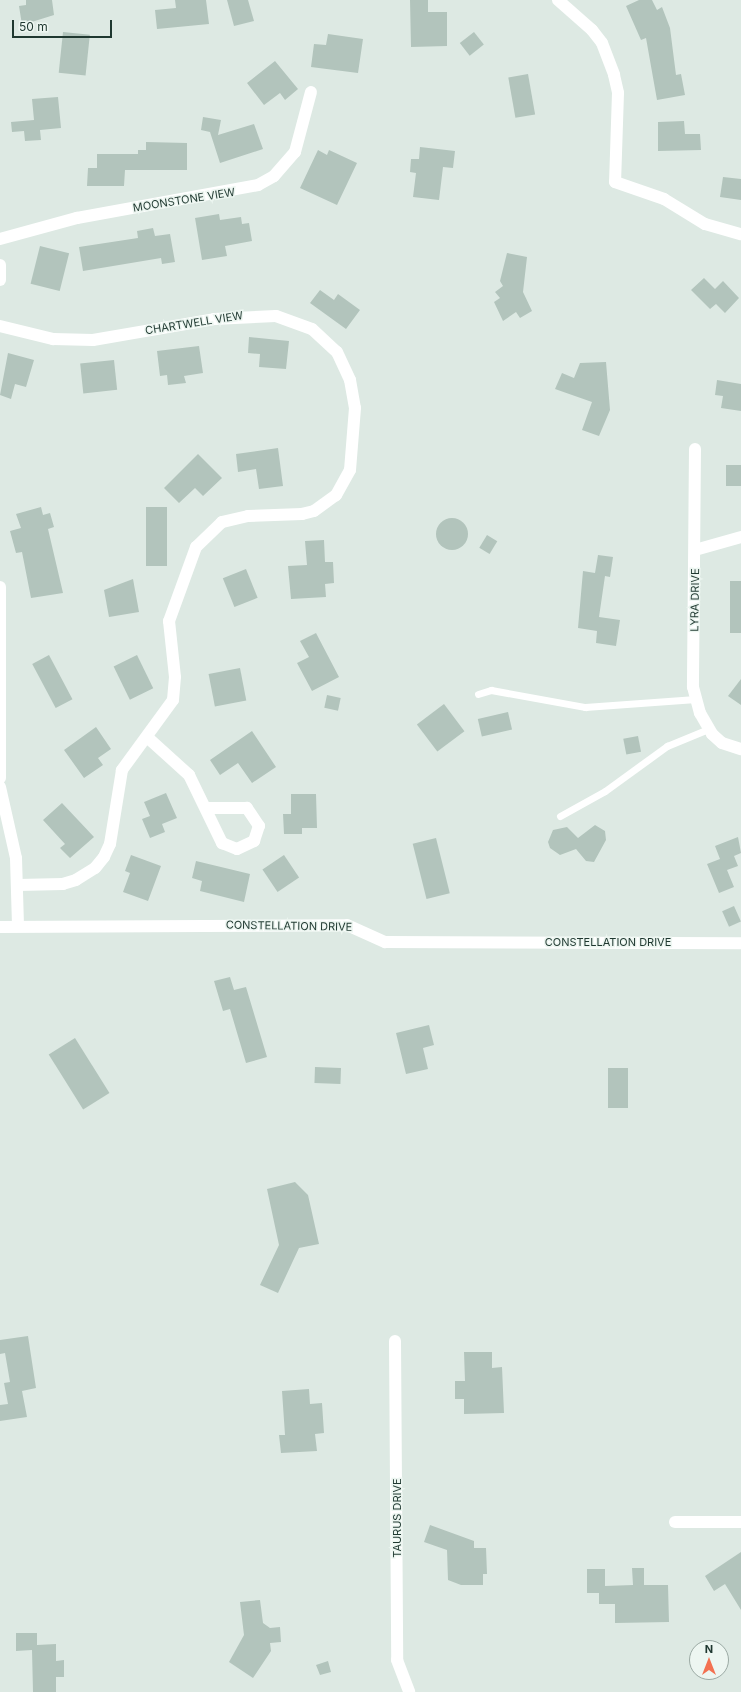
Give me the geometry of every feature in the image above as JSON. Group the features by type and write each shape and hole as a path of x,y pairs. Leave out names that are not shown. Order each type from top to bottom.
{"street":[{"path":"558,0 592,30 602,43 614,75 618,93 613,178 620,185 664,199 705,224 741,234"},
{"name":"MOONSTONE VIEW","path":"0,239 70,219 258,185 274,176 296,152 311,92"},
{"path":"0,265 0,280"},
{"name":"CHARTWELL VIEW","path":"0,326 53,339 93,340 214,318 276,316 295,321 325,340 347,373 355,408 350,470 344,484 336,495 314,511 234,518 222,522 204,536 189,560 172,608 169,636 175,677 173,700 122,770 110,844 95,868 64,884 18,885"},
{"name":"LYRA DRIVE","path":"695,449 696,699 708,729 722,743 741,748"},
{"path":"695,550 741,537"},
{"path":"0,587 0,778"},
{"path":"147,737 181,766 207,808 222,843 237,849 254,841 259,826 247,808 207,808"},
{"path":"0,787 14,847 18,885 18,926"},
{"name":"CONSTELLATION DRIVE","path":"0,927 347,925 385,942 741,943"},
{"name":"TAURUS DRIVE","path":"395,1341 398,1660 409,1692"},
{"path":"675,1522 741,1522"}],"lane":[{"path":"478,694 491,690 585,707 696,699"},
{"path":"560,816 605,791 667,746 708,729"}],"building":[{"path":"26,0 52,0 54,15 22,25 19,6 26,5"},
{"path":"175,0 206,0 209,24 157,29 155,10 176,8"},
{"path":"227,0 248,0 254,21 234,26"},
{"path":"410,0 428,0 428,12 447,12 447,46 411,47"},
{"path":"639,0 652,0 657,10 662,7 670,28 676,75 681,74 685,95 657,100 646,38 641,40 626,6"},
{"path":"63,32 90,35 86,76 59,73"},
{"path":"474,32 484,45 470,56 460,43"},
{"path":"328,34 363,39 358,73 311,67 314,44 326,45"},
{"path":"275,61 298,89 285,100 280,93 264,105 247,83"},
{"path":"528,74 535,114 515,118 508,77"},
{"path":"58,97 61,128 40,130 41,140 25,141 24,131 12,132 11,122 34,120 32,99"},
{"path":"203,117 221,120 218,135 254,124 263,149 220,163 210,132 201,130"},
{"path":"684,121 685,134 700,134 701,150 658,151 658,122"},
{"path":"146,142 187,143 187,170 125,170 124,186 87,186 88,168 97,168 97,154 138,154 138,150 146,150"},
{"path":"420,147 455,151 453,168 443,167 439,200 413,197 416,173 410,172 411,159 419,159"},
{"path":"318,150 327,155 329,150 357,163 337,205 300,188"},
{"path":"723,177 741,179 741,200 720,197"},
{"path":"219,214 220,220 241,217 242,224 249,223 252,241 225,246 227,256 202,260 195,218"},
{"path":"153,228 155,236 170,234 175,262 162,264 161,258 83,271 79,247 138,238 137,231"},
{"path":"40,246 69,253 60,291 31,284"},
{"path":"507,253 527,257 523,292 532,311 520,318 516,312 503,321 494,302 500,298 495,292 503,286 500,281"},
{"path":"704,278 715,289 723,281 739,298 725,313 716,304 710,309 691,290"},
{"path":"320,290 334,300 338,294 360,310 346,329 310,303"},
{"path":"249,337 289,341 286,369 259,367 260,354 248,353"},
{"path":"199,346 203,373 184,376 186,383 168,385 167,375 160,376 157,351"},
{"path":"8,353 34,360 26,387 15,384 11,399 0,395"},
{"path":"114,360 117,390 83,393 80,364"},
{"path":"606,362 610,410 599,436 582,430 592,402 555,389 562,373 574,378 580,363"},
{"path":"717,380 741,384 741,411 721,408 723,396 715,395"},
{"path":"278,448 283,486 259,489 256,469 238,472 236,454"},
{"path":"198,454 222,478 203,496 195,488 179,503 164,488"},
{"path":"726,465 741,465 741,486 726,486"},
{"path":"41,507 43,515 50,513 54,527 48,529 63,593 31,598 22,552 16,553 10,531 21,528 16,514"},
{"path":"146,507 167,507 167,566 146,566"},
{"path":"455,518 461,520 466,525 468,534 466,543 461,548 449,550 443,548 438,543 436,531 438,525 443,520"},
{"path":"487,535 497,541 490,554 479,548"},
{"path":"324,540 325,562 333,562 334,583 325,584 326,597 291,599 288,566 307,565 305,541"},
{"path":"598,555 613,557 610,577 605,576 599,617 620,620 616,646 596,643 597,631 578,628 583,571 595,573"},
{"path":"246,569 258,598 234,607 223,578"},
{"path":"133,579 139,612 109,617 104,590"},
{"path":"730,581 741,581 741,633 730,633"},
{"path":"316,633 339,677 312,691 297,663 309,657 300,641"},
{"path":"49,655 72,699 56,708 32,664"},
{"path":"137,655 153,688 130,700 114,666"},
{"path":"240,668 246,700 215,706 209,674"},
{"path":"741,679 741,705 728,696"},
{"path":"327,695 341,698 338,711 324,708"},
{"path":"444,704 464,731 437,752 417,724"},
{"path":"508,712 512,730 482,737 478,719"},
{"path":"96,727 111,749 98,758 103,765 84,778 64,750"},
{"path":"252,731 276,767 252,783 238,763 220,775 210,760"},
{"path":"638,736 641,752 626,755 623,739"},
{"path":"166,793 177,818 162,824 165,832 150,838 142,819 150,816 144,802"},
{"path":"291,794 316,794 317,828 302,828 302,834 284,834 283,814 291,814"},
{"path":"62,803 94,837 70,858 60,848 65,844 43,820"},
{"path":"595,825 605,831 606,840 594,862 586,861 576,849 560,855 550,848 548,842 553,830 567,827 578,838"},
{"path":"738,837 741,853 734,856 738,866 727,870 734,887 719,893 707,864 720,859 715,846"},
{"path":"436,838 450,893 427,899 413,844"},
{"path":"131,855 161,866 148,901 123,892 130,873 125,871"},
{"path":"284,855 299,877 278,892 262,870"},
{"path":"196,861 250,874 244,902 200,891 202,881 192,878"},
{"path":"734,906 741,922 729,927 722,911"},
{"path":"230,977 234,990 246,987 267,1057 246,1063 230,1009 223,1011 214,981"},
{"path":"429,1025 434,1045 423,1048 428,1069 406,1074 396,1033"},
{"path":"75,1038 109,1093 83,1110 49,1054"},
{"path":"315,1067 341,1068 340,1084 314,1083"},
{"path":"608,1068 628,1068 628,1108 608,1108"},
{"path":"295,1182 308,1195 319,1244 299,1248 278,1293 260,1285 279,1245 267,1189"},
{"path":"28,1336 36,1388 22,1391 27,1417 0,1421 0,1405 8,1404 4,1383 10,1382 5,1353 0,1354 0,1340"},
{"path":"464,1352 492,1352 492,1368 502,1367 504,1413 464,1414 464,1399 455,1399 455,1381 465,1381"},
{"path":"309,1389 310,1404 322,1403 324,1433 315,1434 317,1451 281,1453 279,1435 285,1435 282,1391"},
{"path":"430,1525 474,1541 474,1548 486,1548 487,1574 483,1574 483,1585 461,1585 448,1580 447,1550 424,1542"},
{"path":"741,1552 741,1610 725,1584 714,1591 705,1576"},
{"path":"632,1568 644,1568 644,1585 668,1585 669,1622 615,1623 615,1604 599,1604 599,1593 587,1593 587,1569 605,1569 605,1586 633,1585"},
{"path":"260,1600 263,1623 270,1628 280,1627 281,1642 270,1643 271,1651 253,1678 229,1662 244,1635 240,1602"},
{"path":"16,1633 37,1633 37,1645 56,1644 56,1661 64,1660 64,1677 56,1677 56,1692 33,1692 32,1650 16,1651"},
{"path":"328,1661 331,1672 320,1675 316,1665"}]}
